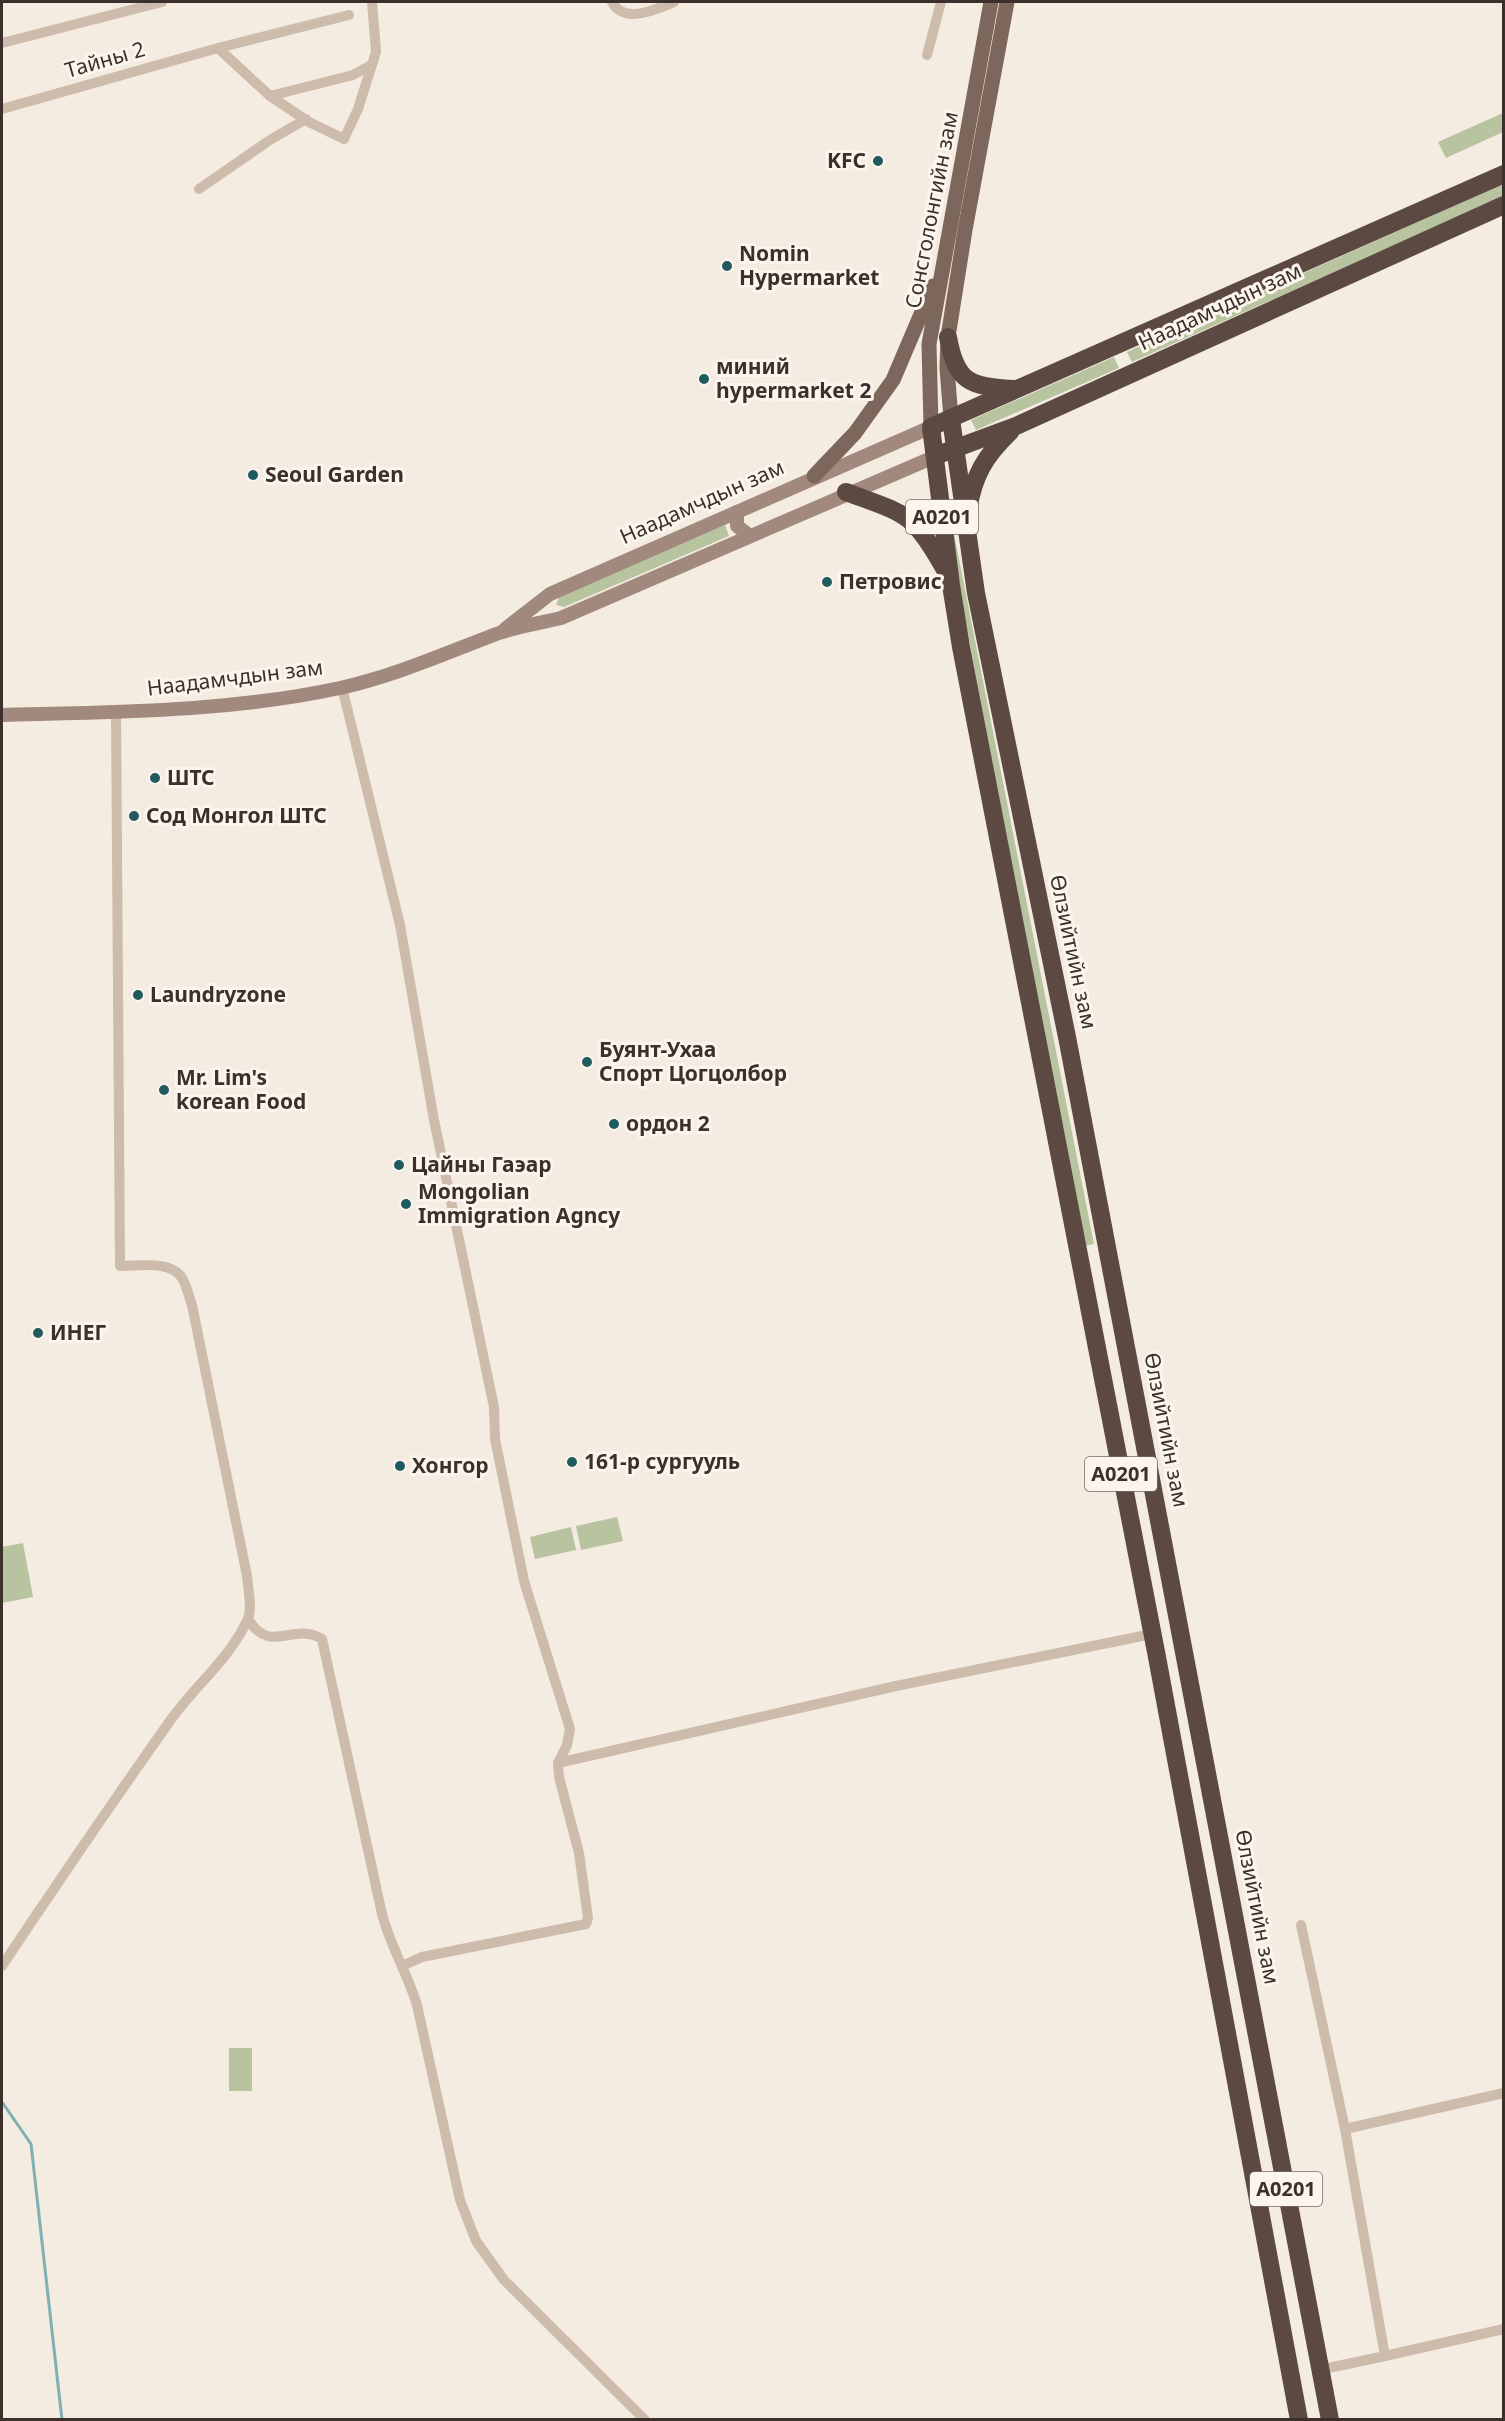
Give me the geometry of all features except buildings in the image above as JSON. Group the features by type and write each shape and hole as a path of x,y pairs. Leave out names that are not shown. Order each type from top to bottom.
{"highway":[{"name":"Наадамчдын зам","path":"931,427 1503,174"},
{"name":"Наадамчдын зам","path":"934,457 1016,426 1503,205"},
{"path":"948,337 952,362 960,374 986,387 1018,390"},
{"path":"1114,347 1127,374"},
{"name":"Өлзийтийн зам","path":"951,419 965,530 1067,1037 1330,2420"},
{"path":"965,530 972,485 979,468 992,449 1016,426"},
{"path":"931,427 934,457"},
{"name":"A0201","path":"934,457 950,577 1061,1170 1189,1829 1299,2420"},
{"path":"846,492 889,507 909,518 924,532 950,577"},
{"path":"1189,1829 1218,1824"}],"main road":[{"name":"Сонсголонгийн зам","path":"931,427 929,344 992,2"},
{"name":"Сонсголонгийн зам","path":"951,419 947,368 948,337 965,230 1007,2"},
{"path":"814,476 855,433 893,380 944,258"},
{"name":"Наадамчдын зам","path":"501,633 550,594 814,476 931,427"},
{"name":"Наадамчдын зам","path":"2,715 190,709 265,701 342,687 451,654 501,633 561,618 846,492 934,457"},
{"path":"737,512 737,526 750,536"},
{"path":"722,518 732,529 732,544"}],"street":[{"path":"2,43 162,2"},
{"path":"218,48 270,96 344,139 358,109 376,52 372,2"},
{"path":"612,2 622,12 631,13 652,11 674,2"},
{"path":"927,55 941,2"},
{"name":"Тайны 2","path":"2,109 218,48 349,15"},
{"path":"270,96 336,80 371,65"},
{"path":"199,189 270,140 306,119"},
{"path":"342,687 400,925 434,1120 494,1407 495,1438 524,1581 570,1729 567,1745 558,1763 562,1796 579,1853 588,1918 586,1924 422,1957 402,1966"},
{"path":"2,1966 120,1789 174,1716 230,1651 248,1619 247,1576 192,1305 182,1278 174,1269 162,1266 120,1266 116,712"},
{"path":"248,1619 257,1633 272,1638 301,1632 314,1634 322,1639 382,1914 391,1945 417,2005 460,2200 476,2241 504,2280 645,2420"},
{"path":"558,1763 896,1686 1152,1634"},
{"path":"1301,1925 1345,2129 1385,2356"},
{"path":"1345,2129 1503,2093"},
{"path":"1319,2370 1503,2329"}],"green space":[{"path":"1503,113 1503,132 1446,158 1438,142"},
{"path":"1503,184 1503,197 1132,362 1127,352"},
{"path":"1114,357 1119,368 976,430 971,420"},
{"path":"950,513 1094,1244 1083,1246 952,548"},
{"path":"725,525 729,536 564,607 556,605 559,597"},
{"path":"617,1517 623,1541 581,1550 576,1526"},
{"path":"571,1527 576,1550 535,1559 530,1537"},
{"path":"23,1543 33,1597 2,1603 2,1547"},
{"path":"229,2048 252,2048 252,2091 229,2091"}],"waterway":[{"path":"2,2102 31,2144 62,2420"}],"place":[{"name":"KFC","path":"878,161"},
{"name":"Nomin Hypermarket","path":"727,266"},
{"name":"миний hypermarket 2","path":"704,379"},
{"name":"Seoul Garden","path":"253,475"},
{"name":"Петровис","path":"827,582"},
{"name":"ШТС","path":"155,778"},
{"name":"Сод Монгол ШТС","path":"134,816"},
{"name":"Laundryzone","path":"138,995"},
{"name":"Буянт-Ухаа Спорт Цогцолбор","path":"587,1062"},
{"name":"Mr. Lim's korean Food","path":"164,1090"},
{"name":"ордон 2","path":"614,1124"},
{"name":"Цайны Гаэар","path":"399,1165"},
{"name":"Mongolian Immigration Agncy","path":"406,1204"},
{"name":"ИНЕГ","path":"38,1333"},
{"name":"161-р сургууль","path":"572,1462"},
{"name":"Хонгор","path":"400,1466"}]}
